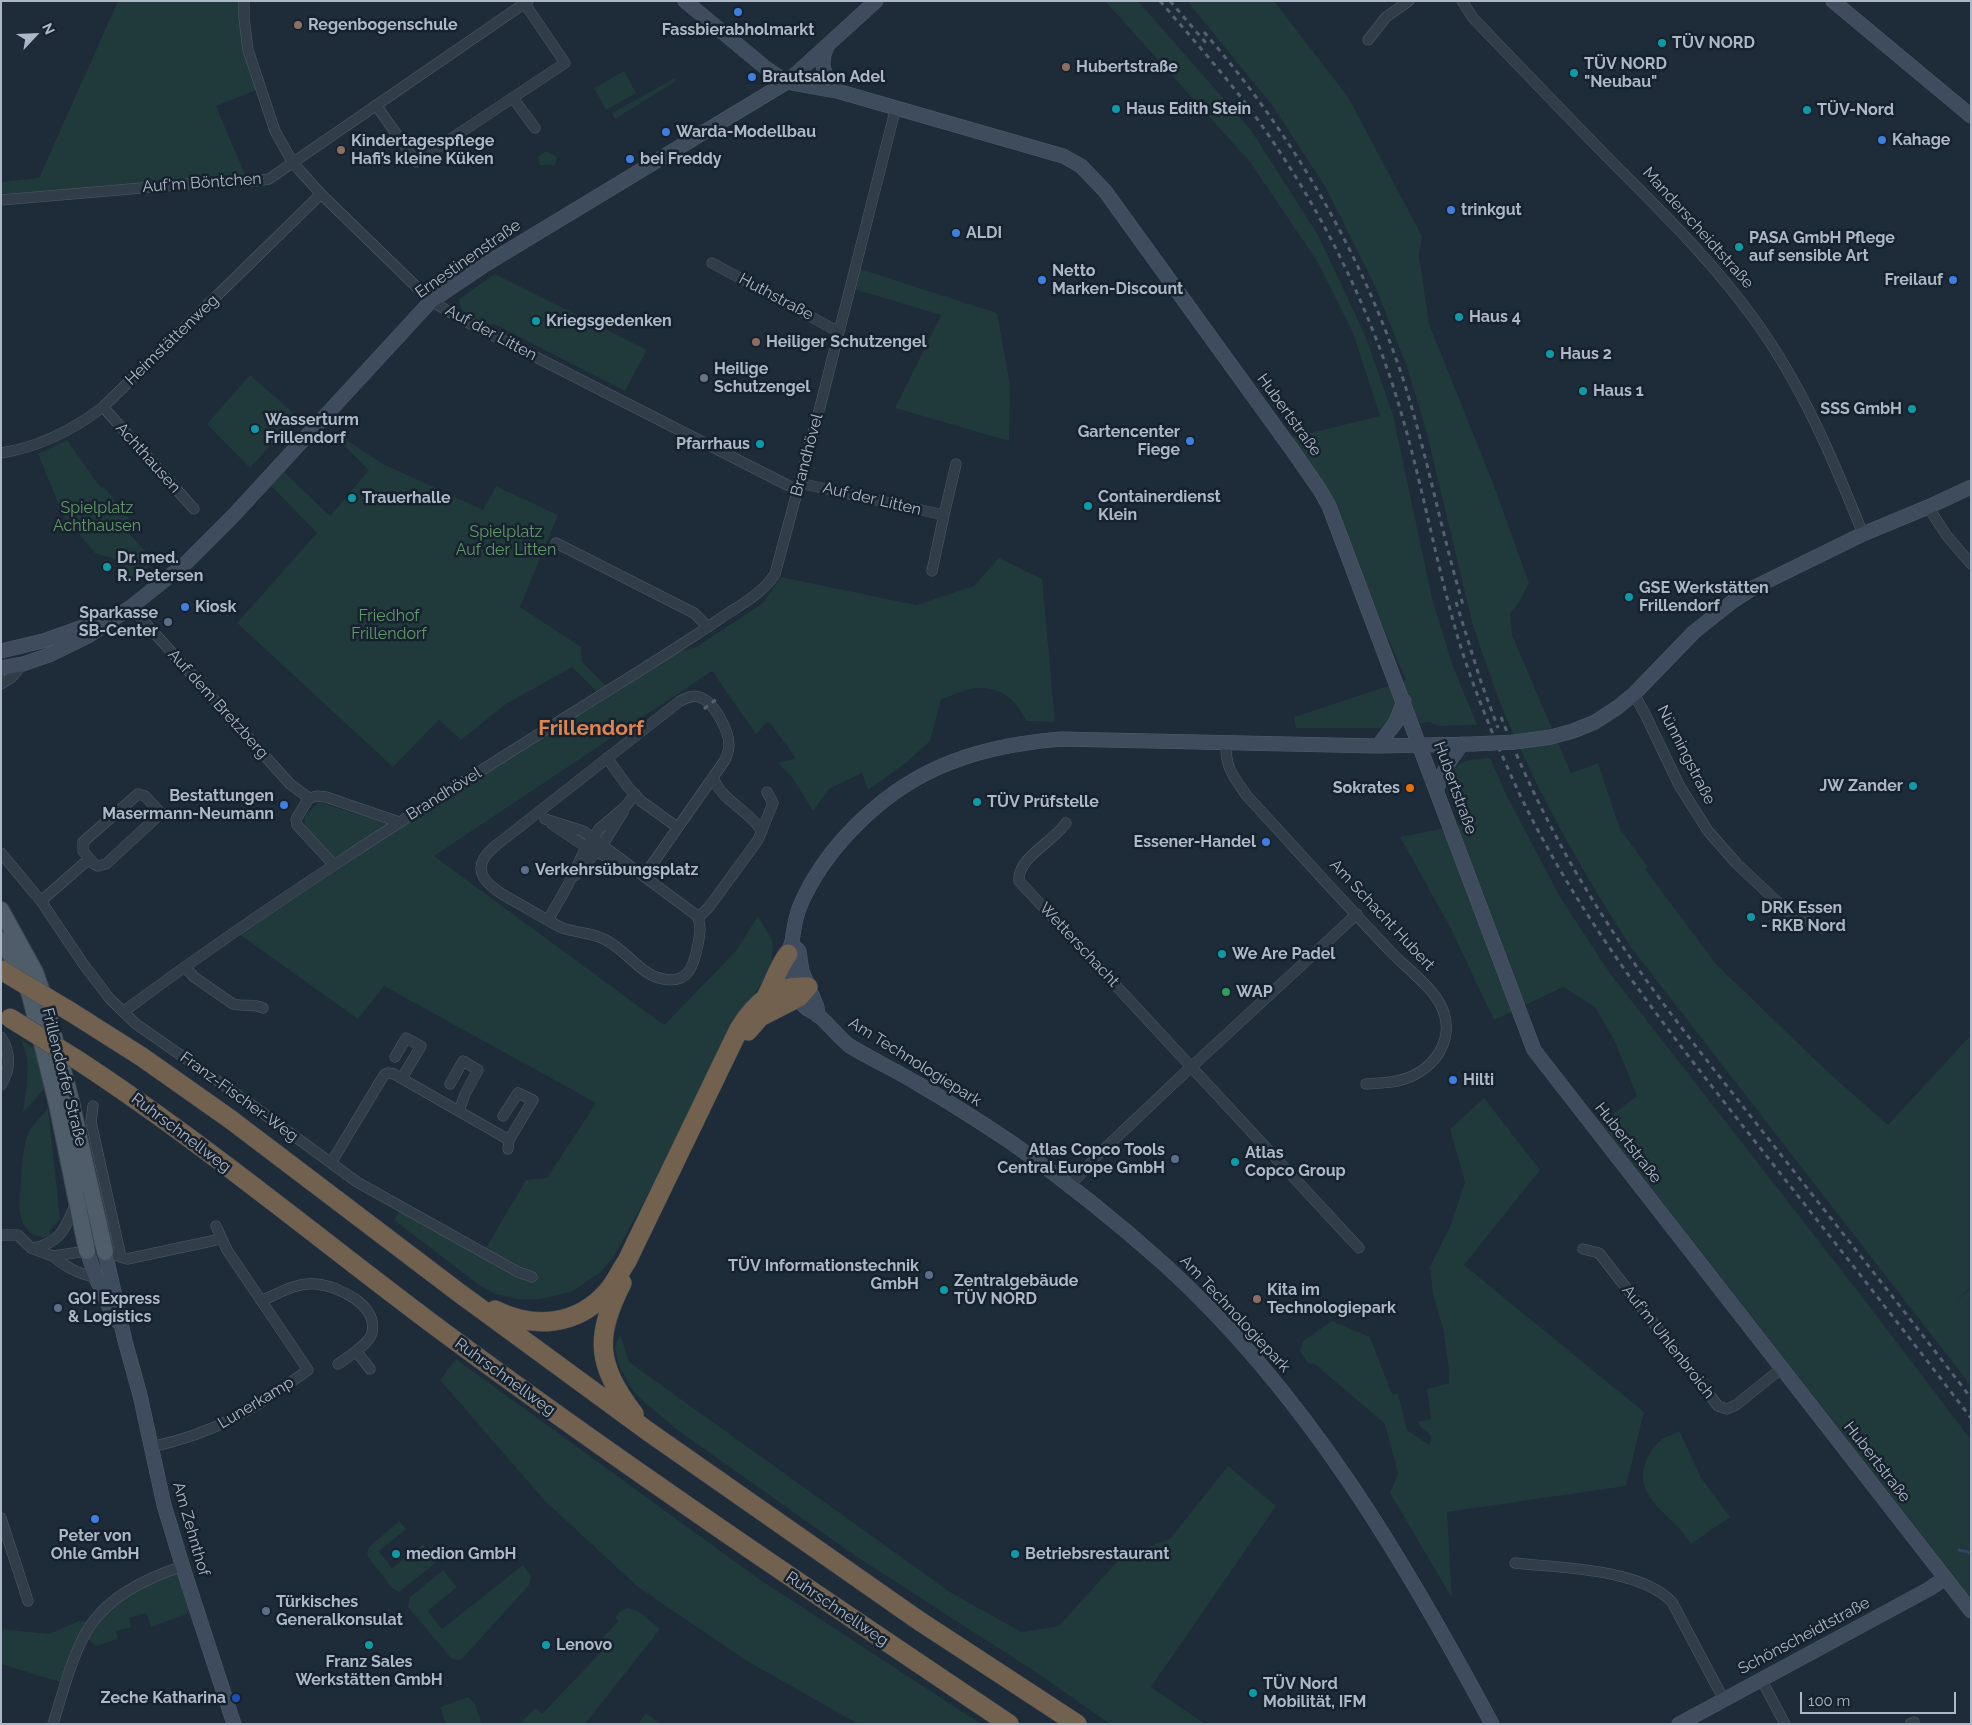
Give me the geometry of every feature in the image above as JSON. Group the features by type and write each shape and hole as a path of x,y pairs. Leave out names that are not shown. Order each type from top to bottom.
{"highway":[{"path":"458,1292 517,1320 544,1324 578,1316 592,1307 608,1292 627,1261 739,1029 750,1011 766,997 777,976 781,962 790,949"},
{"path":"1,970 142,1057 230,1119 458,1292 649,1432 918,1620 1077,1724"},
{"path":"766,997 801,990"},
{"path":"649,1432 622,1399 610,1378 603,1352 604,1328 614,1299 745,1034 760,1017 801,990"},
{"name":"Ruhrschnellweg","path":"6,1015 139,1100 438,1328 633,1469 1009,1724"}],"main road":[{"name":"Frillendorfer Straße","path":"1,910 35,972 42,992 70,1097 105,1252"},
{"name":"Frillendorfer Straße","path":"1,940 22,973 30,995 57,1104 87,1252"}],"street":[{"name":"Auf der Litten","path":"244,1 248,50 276,131 293,163 321,194 431,301 465,321 798,486 944,515"},
{"path":"685,1 767,69 787,82"},
{"name":"Ernestinenstraße","path":"1,668 23,664 55,653 88,636 131,607 186,563 218,532 431,301 486,264 787,82 876,1"},
{"path":"1368,40 1386,17 1409,1"},
{"name":"Manderscheidtstraße","path":"1462,1 1473,18 1686,236 1729,285 1755,320 1802,396 1830,453 1863,534"},
{"path":"1833,1 1971,116"},
{"name":"Auf'm Böntchen","path":"1,200 201,183 256,182 269,179 526,2"},
{"path":"376,104 416,162 565,63 526,2"},
{"path":"828,45 823,56 822,66 825,75 837,91"},
{"name":"Hubertstraße","path":"787,82 837,91 1063,156 1076,162 1094,179 1140,239 1320,490 1337,522 1534,1050 1971,1611"},
{"path":"513,98 535,128"},
{"name":"Brandhövel","path":"123,1012 334,865 708,627 769,584 775,574 896,107"},
{"name":"Heimstättenweg","path":"1,453 46,441 83,422 103,407 321,194"},
{"name":"Huthstraße","path":"712,263 839,332"},
{"name":"Achthausen","path":"103,407 194,509"},
{"name":"Auf der Litten","path":"932,571 956,464"},
{"path":"1226,742 1378,746 1468,744 1515,742 1551,737 1572,731 1595,722 1618,707 1634,694 1694,632 1732,601 1753,588 1863,534 1928,507 1971,486"},
{"path":"1928,507 1947,536 1971,564"},
{"path":"556,544 694,614 708,627"},
{"name":"Ernestinenstraße","path":"1,651 43,641 107,618 131,607"},
{"name":"Auf dem Bretzberg","path":"131,607 290,784 309,798"},
{"path":"1,684 12,677 23,664"},
{"name":"Nünningstraße","path":"1634,694 1646,714 1679,785 1708,831 1737,864 1788,912 1821,928"},
{"path":"541,816 596,853 644,876 671,894 698,918 700,931 694,963 688,973 678,979 671,980 658,978 645,972 624,951 603,938 567,929 494,890 485,879 482,868 489,851 541,816 608,758 680,701 686,698 698,697 707,701 725,727 729,739 726,760 644,876"},
{"path":"1378,746 1396,722 1404,701"},
{"name":"Am Technologiepark","path":"1226,742 1061,739 1013,744 982,751 935,769 896,792 874,808 853,828 810,886 800,906 790,949 801,990 817,1007 818,1016 849,1045 937,1095 1008,1141 1070,1185 1121,1227 1200,1298 1260,1364 1309,1424 1360,1496 1425,1602 1492,1724"},
{"name":"Am Schacht Hubert","path":"1226,742 1226,760 1231,774 1247,796 1436,996 1442,1008 1446,1028 1442,1048 1435,1060 1425,1069 1398,1081 1366,1084"},
{"path":"1437,788 1447,765 1468,744"},
{"path":"608,758 635,794 677,827"},
{"path":"713,777 718,789 728,801 748,813 762,831"},
{"path":"698,918 709,907 758,840 773,803 768,792"},
{"path":"142,794 158,810 159,813 155,820 103,866 94,864 89,859 82,847 86,839 134,796 142,794"},
{"path":"568,885 603,844 635,794"},
{"path":"334,865 297,825 296,819 309,798 317,796 326,797 399,822"},
{"path":"548,920 592,838 626,806"},
{"path":"748,813 769,810"},
{"path":"541,816 583,831 603,844 634,870"},
{"name":"Wetterschacht","path":"1066,823 1059,832 1023,864 1018,875 1019,881 1192,1066"},
{"name":"Franz-Fischer-Weg","path":"1,853 41,901 84,965 110,999 136,1024 357,1182 518,1272 532,1277"},
{"path":"41,901 89,859"},
{"path":"1070,1185 1192,1066 1357,914"},
{"path":"185,967 194,977 233,1004 238,1006 255,1004 263,1008"},
{"path":"1,1037 7,1049 9,1062 6,1076 1,1085"},
{"path":"395,1057 406,1038 421,1046 402,1078"},
{"path":"450,1084 463,1062 478,1070 465,1094 459,1111"},
{"path":"1192,1066 1359,1248"},
{"path":"331,1163 384,1075 388,1073 402,1078 459,1111 508,1145 533,1100 518,1093 503,1116"},
{"path":"92,1106 91,1122 121,1257"},
{"path":"33,1248 50,1243 64,1231 76,1202"},
{"name":"Lunerkamp","path":"151,1447 222,1425 268,1398 308,1370 221,1239 216,1226"},
{"path":"1,1235 18,1235 33,1248 52,1256 74,1272 96,1278"},
{"path":"52,1256 105,1252 127,1258 221,1239"},
{"name":"Auf'm Uhlenbroich","path":"1583,1248 1599,1253 1718,1406 1727,1409 1736,1405 1782,1368"},
{"name":"Am Zehnthof","path":"87,1252 96,1278 125,1340"},
{"name":"Am Zehnthof","path":"105,1252 140,1395 164,1505 234,1724"},
{"path":"261,1301 293,1286 316,1284 334,1288 352,1297 366,1308 372,1320 372,1334 356,1351 338,1364"},
{"path":"356,1351 370,1369"},
{"path":"1,1518 28,1601"},
{"path":"1514,1563 1596,1572 1632,1579 1652,1586 1664,1593 1672,1602 1724,1700"},
{"path":"53,1724 85,1635 98,1617 108,1606 135,1586 149,1578 183,1566"},
{"name":"Schönscheidtstraße","path":"1679,1724 1922,1593 1945,1578"},
{"path":"1761,1679 1784,1724"}],"green space":[{"path":"118,1 246,1 239,20 241,34 259,89 216,106 246,177 1,199 1,182 39,178"},
{"path":"1105,1 1138,1 1251,130 1318,235 1365,335 1393,415 1432,598 1451,661 1477,725 1439,726 1429,722 1379,728 1296,728 1294,717 1406,680 1338,523 1285,439 1380,416 1353,333 1317,261 1250,162"},
{"path":"1187,1 1274,1 1348,97 1422,236 1419,256 1429,324 1493,483 1529,583 1510,614 1512,635 1571,773 1598,763 1620,829 1648,867 1645,869 1716,964 1829,1073 1888,1125 1971,1035 1971,1287 1952,1305 1971,1288 1971,1386 1630,946 1567,842 1507,720 1473,626 1426,430 1407,367 1375,286 1326,188 1272,105"},
{"path":"624,71 636,93 606,110 594,88"},
{"path":"675,78 676,81 615,119 612,113"},
{"path":"546,151 557,157 555,165 540,165 538,157"},
{"path":"860,269 997,313 1010,384 1009,441 895,408 941,315 854,289"},
{"path":"495,274 647,350 625,391 496,325 478,321 467,314 460,305 459,299"},
{"path":"250,375 297,416 250,468 207,424"},
{"name":"Friedhof Frillendorf","path":"339,435 383,464 483,510 496,486 558,515 520,607 581,647 582,662 606,686 596,691 572,667 506,704 461,740 439,720 393,767 237,623 317,533 271,486 284,472 330,516 369,470 336,438"},
{"name":"Spielplatz Achthausen","path":"67,440 98,484 102,488 104,487 132,522 128,532 155,562 132,580 114,559 95,553 63,515 38,454"},
{"path":"999,558 1042,579 1055,722 1026,721 1018,707 1007,696 1001,692 986,688 974,688 941,699 930,741 907,762 868,790 862,773 829,789 813,811 792,777 778,763 796,758 770,723 765,723 756,734 712,671 434,856 664,1025 736,951 758,916 773,942 771,971 736,1019 647,1196 613,1258 600,1273 571,1292 540,1299 517,1299 496,1294 479,1285 394,1220 401,1210 483,1253 526,1180 547,1178 596,1103 384,986 358,1019 239,934 411,820 676,652 696,647 763,603 781,577 916,605 974,586"},
{"path":"1490,758 1507,796 1560,897 1609,972 1867,1303 1971,1440 1971,1598 1601,1123 1637,1096 1615,1042 1595,1007 1563,987 1494,1020 1450,927 1400,837 1461,825 1451,789 1453,772 1458,765 1466,761"},
{"path":"319,802 392,825 335,862 304,824 305,816"},
{"path":"20,1039 34,1048 44,1089 23,1113 27,1085 27,1065 24,1047"},
{"path":"1484,1098 1540,1170 1464,1265 1644,1412 1626,1486 1447,1512 1452,1598 1390,1493 1398,1474 1385,1424 1316,1365 1308,1363 1300,1351 1303,1341 1332,1321 1370,1337 1392,1394 1398,1394 1407,1430 1429,1445 1432,1436 1418,1422 1431,1419 1427,1389 1449,1383 1443,1328 1433,1295 1430,1267 1450,1227 1465,1182 1450,1129"},
{"path":"48,1108 60,1218 49,1232 53,1235 40,1237 28,1230 24,1225 19,1202 27,1136"},
{"path":"620,1334 629,1362 950,1592 1021,1632 1059,1626 1122,1556 1170,1539 1228,1466 1276,1506 1151,1687 1205,1724 1110,1724 1037,1673 854,1555 676,1429 635,1394 619,1366 615,1347"},
{"path":"456,1359 759,1579 981,1724 858,1724 747,1661 638,1587 545,1501 440,1380"},
{"path":"1680,1432 1701,1478 1730,1517 1691,1544 1652,1500 1644,1484 1643,1476 1644,1467 1654,1447 1665,1438"},
{"path":"399,1521 406,1529 379,1551 392,1568 423,1544 437,1562 399,1592 392,1588 368,1557 367,1552 369,1547"},
{"path":"523,1565 531,1576 529,1585 462,1659 451,1658 408,1607 410,1597 443,1570 457,1587 428,1611 442,1629"},
{"path":"181,1569 195,1611 151,1627 146,1613 129,1618 131,1627 116,1631 118,1639 96,1646 85,1636 98,1617 135,1587"},
{"path":"627,1608 638,1611 660,1629 585,1724 521,1724 536,1708 542,1714 602,1651 596,1645 618,1621 615,1617"},
{"path":"79,1621 93,1622 66,1684 1,1664 1,1629 49,1634"},
{"path":"468,1697 475,1704 482,1724 446,1724 440,1707"},
{"path":"646,1713 660,1724 638,1724"}],"waterway":[{"path":"1959,1550 1971,1553"}],"railway":[{"path":"1160,1 1201,48 1265,130 1322,222 1355,287 1394,389 1449,607 1464,658 1502,755 1542,838 1595,925 1653,1009 1971,1418"},
{"path":"1170,1 1206,43"},
{"path":"1204,32 1267,112 1296,155 1322,198 1368,289 1405,385 1464,608"},
{"path":"1456,602 1481,682 1498,728"},
{"path":"704,709 719,697"},
{"path":"1501,717 1535,796 1562,847 1623,947 1695,1046 1971,1398"}],"place":[{"name":"Fassbierabholmarkt","path":"738,12"},
{"name":"Regenbogenschule","path":"298,25"},
{"name":"TÜV NORD","path":"1662,43"},
{"name":"Hubertstraße","path":"1066,67"},
{"name":"TÜV NORD \"Neubau\"","path":"1574,73"},
{"name":"Brautsalon Adel","path":"752,77"},
{"name":"Haus Edith Stein","path":"1116,109"},
{"name":"TÜV-Nord","path":"1807,110"},
{"name":"Warda-Modellbau","path":"666,132"},
{"name":"Kahage","path":"1882,140"},
{"name":"Kindertagespflege Hafi’s kleine Küken","path":"341,150"},
{"name":"bei Freddy","path":"630,159"},
{"name":"trinkgut","path":"1451,210"},
{"name":"ALDI","path":"956,233"},
{"name":"PASA GmbH Pflege auf sensible Art","path":"1739,247"},
{"name":"Netto Marken-Discount","path":"1042,280"},
{"name":"Freilauf","path":"1953,280"},
{"name":"Haus 4","path":"1459,317"},
{"name":"Kriegsgedenken","path":"536,321"},
{"name":"Heiliger Schutzengel","path":"756,342"},
{"name":"Haus 2","path":"1550,354"},
{"name":"Heilige Schutzengel","path":"704,378"},
{"name":"Haus 1","path":"1583,391"},
{"name":"SSS GmbH","path":"1912,409"},
{"name":"Wasserturm Frillendorf","path":"255,429"},
{"name":"Gartencenter Fiege","path":"1190,441"},
{"name":"Pfarrhaus","path":"760,444"},
{"name":"Trauerhalle","path":"352,498"},
{"name":"Containerdienst Klein","path":"1088,506"},
{"name":"Dr. med. R. Petersen","path":"107,567"},
{"name":"GSE Werkstätten Frillendorf","path":"1629,597"},
{"name":"Kiosk","path":"185,607"},
{"name":"Sparkasse SB-Center","path":"168,622"},
{"name":"JW Zander","path":"1913,786"},
{"name":"Sokrates","path":"1410,788"},
{"name":"TÜV Prüfstelle","path":"977,802"},
{"name":"Bestattungen Masermann-Neumann","path":"284,805"},
{"name":"Essener-Handel","path":"1266,842"},
{"name":"Verkehrsübungsplatz","path":"525,870"},
{"name":"DRK Essen - RKB Nord","path":"1751,917"},
{"name":"We Are Padel","path":"1222,954"},
{"name":"WAP","path":"1226,992"},
{"name":"Hilti","path":"1453,1080"},
{"name":"Atlas Copco Tools Central Europe GmbH","path":"1175,1159"},
{"name":"Atlas Copco Group","path":"1235,1162"},
{"name":"TÜV Informationstechnik GmbH","path":"929,1275"},
{"name":"Zentralgebäude TÜV NORD","path":"944,1290"},
{"name":"Kita im Technologiepark","path":"1257,1299"},
{"name":"GO! Express & Logistics","path":"58,1308"},
{"name":"Peter von Ohle GmbH","path":"95,1519"},
{"name":"medion GmbH","path":"396,1554"},
{"name":"Betriebsrestaurant","path":"1015,1554"},
{"name":"Türkisches Generalkonsulat","path":"266,1611"},
{"name":"Franz Sales Werkstätten GmbH","path":"369,1645"},
{"name":"Lenovo","path":"546,1645"},
{"name":"TÜV Nord Mobilität, IFM","path":"1253,1693"},
{"name":"Zeche Katharina","path":"236,1698"}],"district":[{"name":"Frillendorf","path":"591,729"}],"park label":[{"name":"Spielplatz Auf der Litten","path":"506,541"}]}
